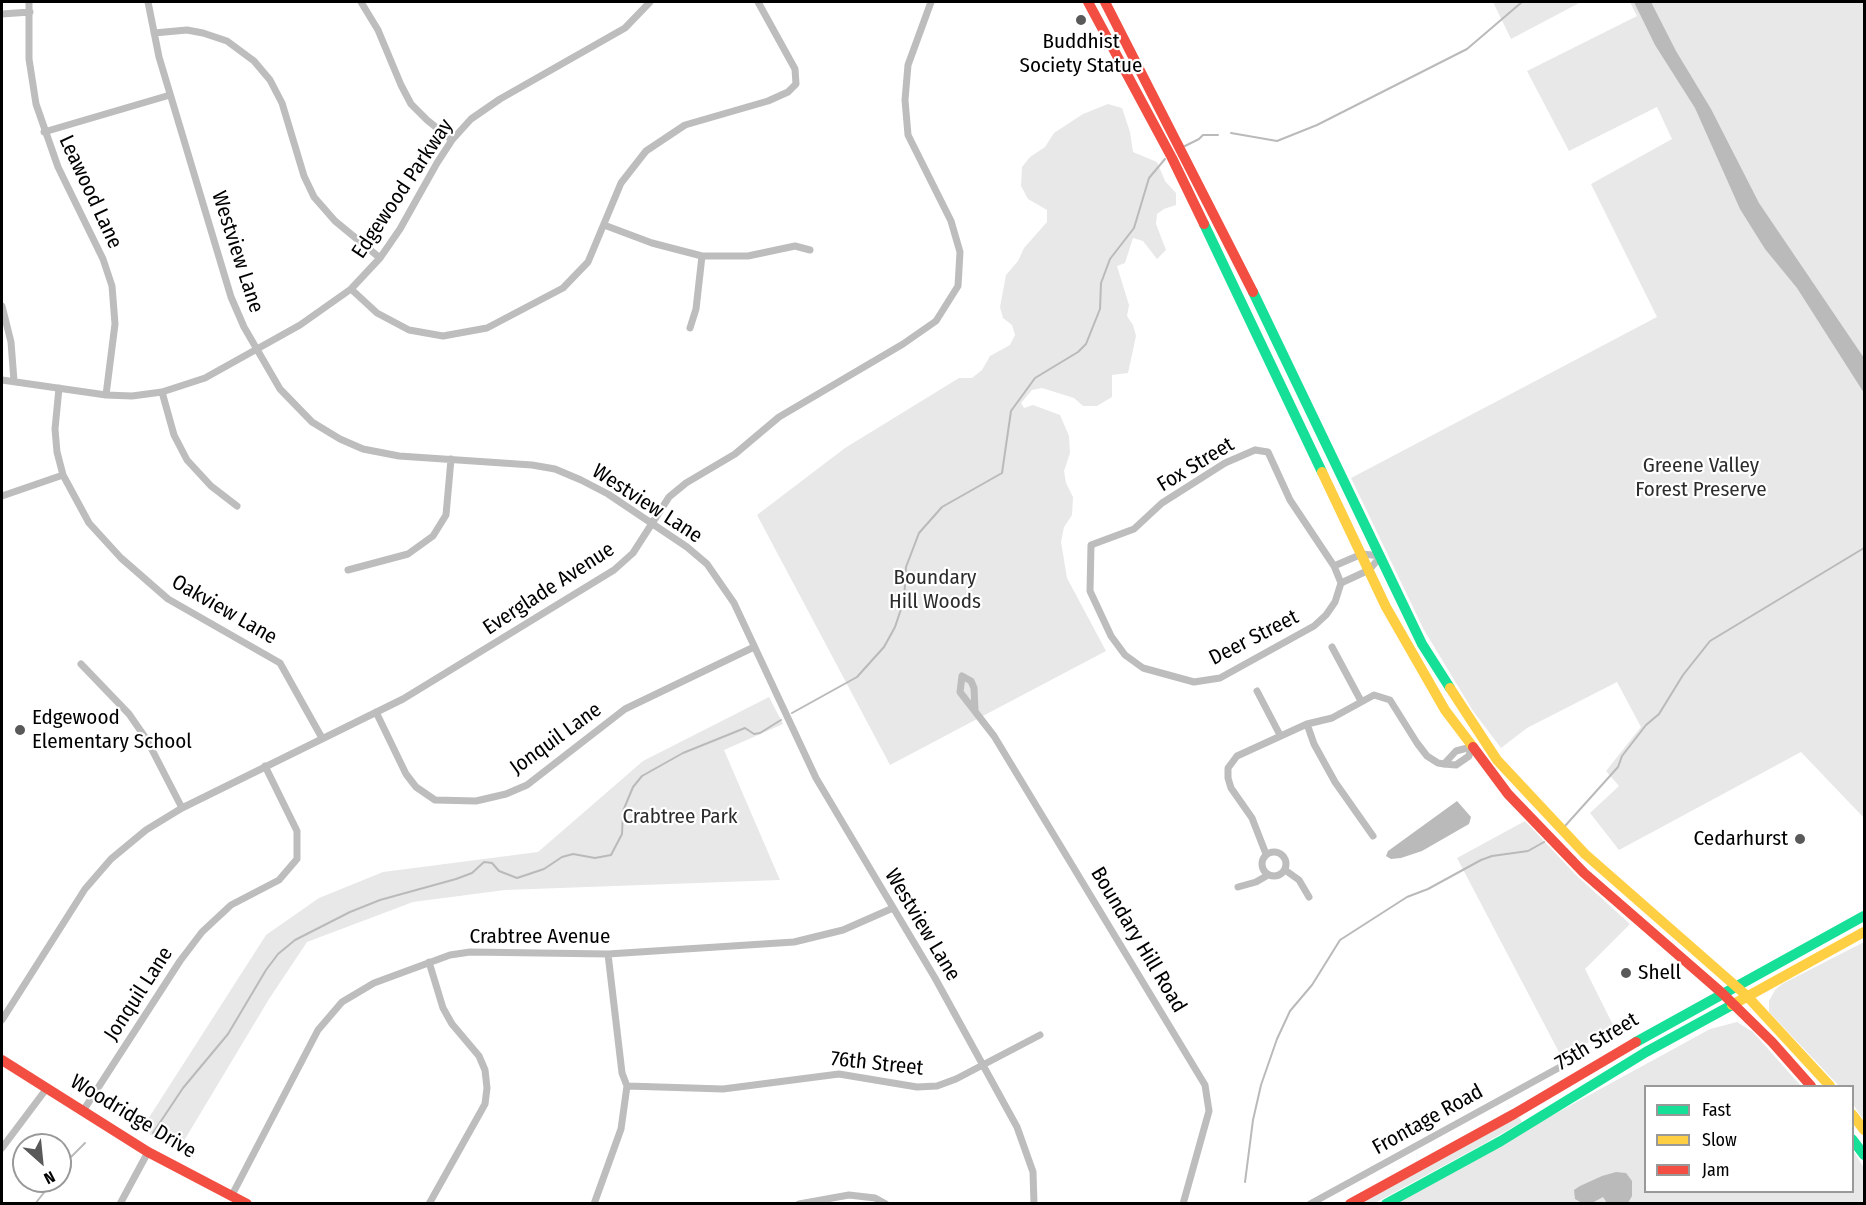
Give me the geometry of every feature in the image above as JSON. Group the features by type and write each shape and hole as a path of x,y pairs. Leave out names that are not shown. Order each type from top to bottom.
{"main road":[{"path":"1088,2 1172,158 1369,570 1427,683 1471,747 1508,794 1584,873 1722,993 1810,1085"},
{"path":"1106,2 1271,327 1422,644 1497,760 1586,855 1747,996 1829,1085"},
{"name":"75th Street","path":"1350,1203 1514,1114 1722,993 1864,916"},
{"name":"75th Street","path":"1386,1203 1501,1140 1637,1058 1864,932"},
{"name":"Woodridge Drive","path":"2,1060 148,1152 247,1203"},
{"path":"1854,1117 1864,1130"},
{"path":"1854,1141 1864,1155"}],"street":[{"name":"Leawood Lane","path":"29,2 29,59 36,104 44,132 64,182 103,259 111,286 115,324 106,395"},
{"name":"Westview Lane","path":"148,2 171,95 231,297 257,349 290,402 312,422 363,450 386,454 518,463 555,469 598,489 652,524 696,554 718,577 734,603 816,778 983,1065 1029,1155 1033,1172 1034,1203"},
{"path":"361,2 378,30 400,86 411,104 452,140"},
{"name":"Edgewood Parkway","path":"2,380 106,395 162,392 195,383 314,317 351,289 380,258 452,140 488,106 625,28 650,2"},
{"path":"351,289 377,313 409,330 443,336 475,332 506,319 570,283 588,262 627,173 655,144 693,122 785,94 796,84 795,69 758,2"},
{"name":"Everglade Avenue","path":"2,1020 97,874 127,844 182,808 430,684 614,570 633,553 669,497 686,483 735,454 779,417 926,329 942,314 953,297 960,276 959,242 951,221 913,148 908,135 905,112 905,83 908,65 931,2"},
{"path":"2,14 30,12"},
{"path":"154,33 187,30 203,33 226,41 254,61 270,80 282,103 304,176 314,197 335,222 380,258"},
{"path":"44,132 171,95"},
{"path":"604,225 652,243 702,256 748,256 795,246 810,250"},
{"path":"690,328 696,309 702,256"},
{"path":"2,306 11,342 14,381"},
{"name":"Oakview Lane","path":"59,388 55,438 63,476 90,523 135,572 190,614 262,651 280,663 322,738"},
{"path":"162,392 174,435 187,459 211,486 237,506"},
{"name":"Fox Street","path":"1091,545 1134,529 1162,503 1225,463 1255,450 1268,452 1290,500 1334,566"},
{"path":"348,570 408,554 434,536 446,515 451,459"},
{"path":"2,496 63,476"},
{"name":"Deer Street","path":"1091,545 1090,591 1118,645 1143,668 1194,682 1220,678 1314,626 1335,602 1341,583"},
{"path":"1362,554 1382,556 1369,570 1341,583 1334,566 1362,554"},
{"name":"Jonquil Lane","path":"376,712 406,774 416,787 435,800 476,801 506,794 527,785 625,709 754,647"},
{"path":"1332,647 1361,700"},
{"path":"81,664 129,714 147,740 182,808"},
{"path":"1257,691 1280,735"},
{"path":"1268,875 1262,865 1266,854 1252,818 1231,788 1228,768 1237,756 1307,724 1332,718 1361,700 1374,695 1390,700 1427,756 1444,764 1456,765 1469,756 1471,747 1456,751 1444,764"},
{"name":"Boundary Hill Road","path":"975,710 987,725 1039,809 1205,1085 1209,1111 1183,1203"},
{"path":"1307,724 1314,744 1335,782 1373,836"},
{"name":"Jonquil Lane","path":"83,1111 180,961 202,932 231,905 279,880 297,859 297,831 265,766"},
{"path":"1238,887 1256,882 1268,875 1279,875 1285,870 1286,861 1282,854 1274,851 1266,854"},
{"path":"1285,870 1299,880 1309,897"},
{"name":"Crabtree Avenue","path":"232,1195 310,1044 326,1018 361,988 450,955 486,951 608,954 803,940 843,930 893,908"},
{"path":"594,1203 621,1129 627,1086 622,1073 608,954"},
{"path":"429,962 443,1008 452,1024 479,1056 485,1070 487,1088 485,1104 475,1124 429,1203"},
{"name":"76th Street","path":"627,1086 723,1089 839,1074 927,1088 948,1083 1040,1035"},
{"name":"Frontage Road","path":"1310,1203 1562,1066"},
{"path":"2,1148 47,1088"},
{"path":"120,1203 148,1152"},
{"path":"799,1203 841,1195 875,1198 886,1203"}],"green space":[{"path":"1493,2 1581,2 1511,39"},
{"name":"Greene Valley Forest Preserve","path":"1630,2 1864,2 1864,818 1801,752 1619,850 1590,813 1619,786 1606,771 1641,727 1617,682 1527,728 1501,748 1473,711 1424,630 1351,478 1657,317 1591,184 1672,139 1657,107 1569,151 1527,71 1637,16"},
{"name":"Boundary Hill Woods","path":"1108,104 1122,108 1130,132 1133,152 1157,162 1165,181 1176,193 1176,205 1157,214 1156,224 1166,250 1157,259 1143,241 1133,238 1125,263 1117,266 1129,305 1127,316 1136,336 1128,373 1112,375 1112,397 1097,406 1083,406 1074,398 1042,388 1032,390 1021,403 1024,408 1033,405 1060,415 1069,436 1070,453 1064,471 1066,483 1073,497 1072,515 1064,527 1061,542 1067,578 1106,651 890,765 757,515 845,448 959,378 972,378 982,370 990,356 1010,345 1015,335 1012,325 1003,318 1000,307 1006,275 1018,261 1024,248 1047,222 1047,210 1028,199 1021,186 1022,167 1030,157 1045,147 1054,133 1083,114"},
{"name":"Crabtree Park","path":"769,697 783,724 724,750 780,880 505,890 413,902 307,942 269,999 179,1149 141,1130 266,935 319,898 383,872 538,852 643,761"},
{"path":"1525,821 1576,875 1630,924 1585,969 1615,1029 1561,1056 1457,858"},
{"path":"1864,942 1864,1121 1854,1106 1854,1085 1838,1085 1769,1012 1769,1001 1775,990 1782,984"},
{"path":"1737,1022 1753,1032 1800,1085 1644,1085 1644,1193 1854,1193 1854,1152 1864,1168 1864,1203 1392,1203 1710,1029"},
{"path":"1519,1117 1522,1122 1480,1146 1375,1203 1361,1203"}],"shaded area":[{"path":"1634,2 1651,2 1676,51 1711,109 1759,203 1864,358 1864,393 1797,288 1765,249 1740,209 1695,108 1655,45"},
{"path":"1457,801 1471,817 1469,824 1422,851 1401,858 1391,859 1386,856 1388,851"},
{"path":"1616,1172 1626,1173 1632,1181 1632,1196 1628,1203 1607,1203 1603,1197 1592,1203 1582,1203 1575,1199 1574,1190 1580,1186"}],"waterway":[{"path":"1231,133 1277,141 1317,125 1467,49 1522,2"},
{"path":"1185,146 1203,135 1218,135"},
{"path":"792,713 857,677 884,647 895,627 904,600 906,567 919,533 942,507 1002,473 1011,411 1035,378 1078,352 1086,344 1100,309 1101,283 1110,259 1134,228 1149,178 1165,159"},
{"path":"1565,826 1618,767 1622,756 1646,725 1659,714 1683,675 1710,641 1864,548"},
{"path":"153,1133 183,1088 228,1034 266,970 278,954 295,940 350,912 380,900 472,873 484,862 492,863 499,871 517,878 544,869 562,857 573,854 595,858 611,855 622,834 623,811 633,787 642,776 683,753 745,728 754,734 760,733 781,720"},
{"path":"1245,1182 1253,1120 1261,1085 1277,1039 1290,1011 1312,985 1340,940 1407,897 1428,889 1481,860 1492,856 1528,851 1544,842"},
{"path":"72,1156 85,1143"},
{"path":"35,1204 44,1193"}],"traffic: fast":[{"path":"1204,224 1322,472"},
{"path":"1253,292 1422,644 1450,688"},
{"path":"1636,1042 1864,916"},
{"path":"1386,1204 1501,1141 1646,1052 1732,1005"},
{"path":"1854,1142 1864,1155"}],"traffic: slow":[{"path":"1322,472 1386,607 1445,710 1473,747"},
{"path":"1450,688 1497,760 1585,854 1747,996 1829,1085"},
{"path":"1732,1005 1864,932"},
{"path":"1854,1117 1864,1130"}],"traffic: jam":[{"path":"1088,2 1172,158 1204,224"},
{"path":"1105,2 1253,292"},
{"path":"1473,747 1508,794 1584,873 1722,993 1772,1042 1810,1085"},
{"path":"1350,1204 1514,1114 1636,1042"},
{"path":"2,1060 148,1152 247,1204"}],"place":[{"name":"Buddhist Society Statue","path":"1081,20"},
{"name":"Edgewood Elementary School","path":"20,730"},
{"name":"Cedarhurst","path":"1800,839"},
{"name":"Shell","path":"1626,973"}]}
